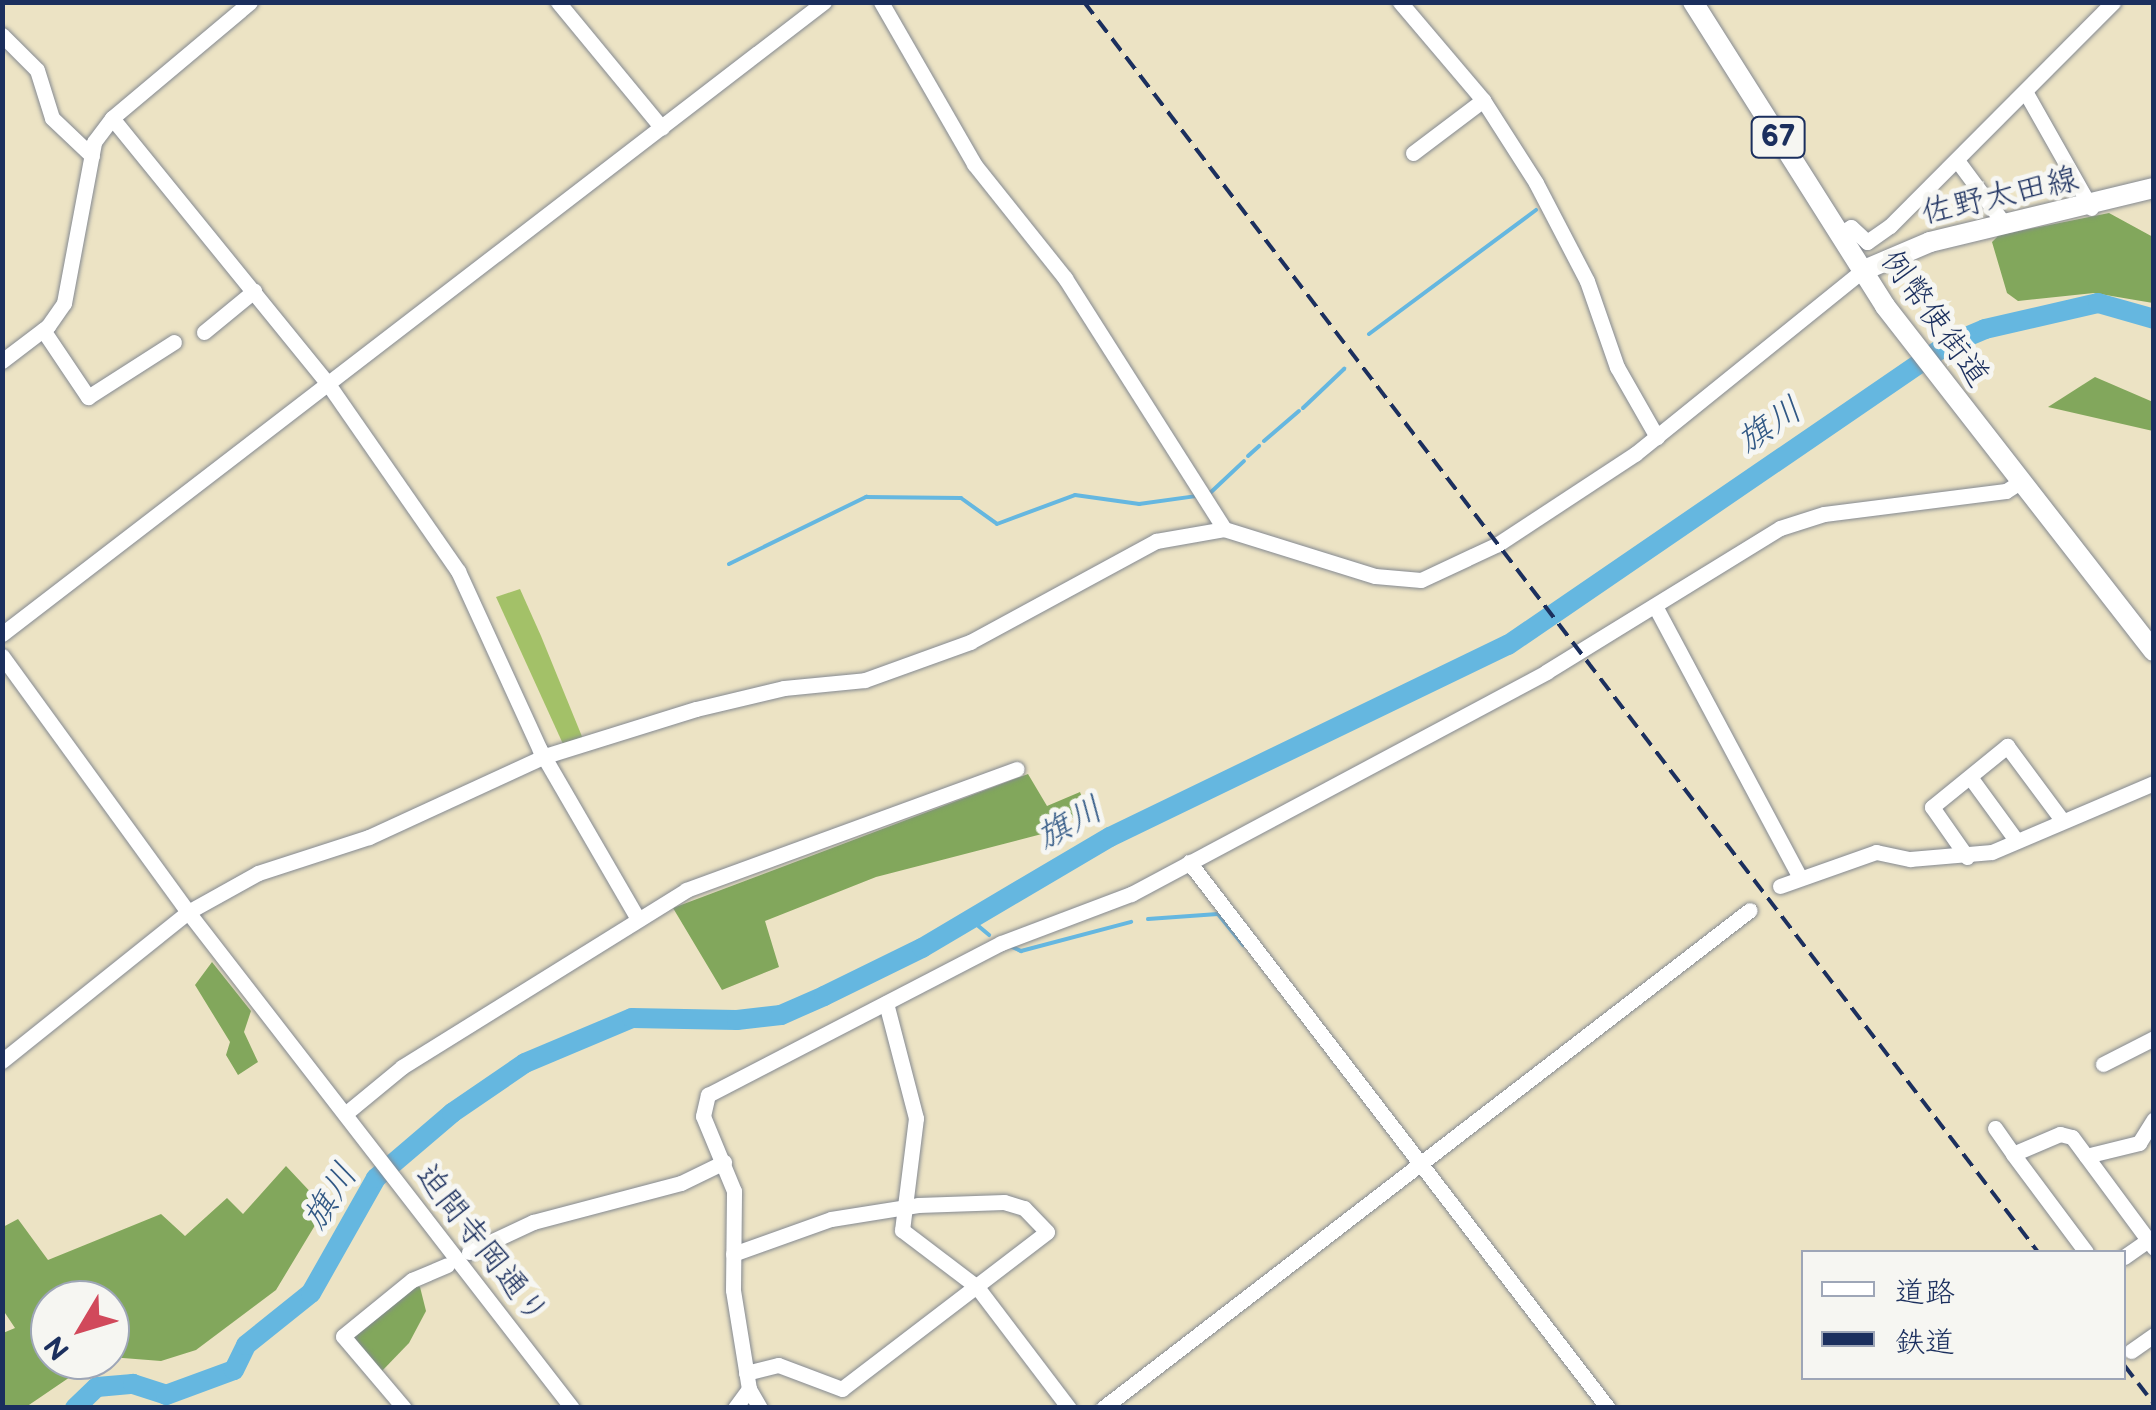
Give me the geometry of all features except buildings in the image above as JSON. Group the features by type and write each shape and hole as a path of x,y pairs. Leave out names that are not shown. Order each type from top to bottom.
{"main road":[{"name":"例幣使街道","path":"1694,2 1866,278 1956,403 2154,651"},
{"name":"佐野太田線","path":"1866,278 1930,242 2091,208 2154,188"}],"street":[{"path":"2,361 43,330 64,303 92,156 112,118 250,2"},
{"path":"558,2 662,128"},
{"path":"2,634 824,2"},
{"path":"881,2 974,164 1065,278 1224,529"},
{"path":"1400,2 1483,100 1574,254 1617,367 1656,437"},
{"path":"1838,234 1852,227 1871,240 1958,163 2113,2"},
{"path":"2,36 36,70 52,118 92,156"},
{"path":"2026,93 2091,208"},
{"path":"1413,153 1483,100"},
{"path":"112,118 328,384 461,576 545,756 637,917"},
{"path":"1958,163 2005,225"},
{"path":"2,1061 188,912 271,868 369,837 545,756 696,709 784,688 866,680 970,642 1156,541 1224,529 1375,576 1422,580 1498,544 1656,437 1866,278"},
{"path":"204,332 254,292"},
{"path":"43,330 88,397 174,342"},
{"path":"760,1408 747,1381 733,1254 736,1204 724,1162 703,1116 708,1095 1001,943 1130,894 1546,672 1805,519 2006,490 2020,482"},
{"path":"1655,606 1800,876"},
{"name":"迫間寺岡通り","path":"2,656 188,912 572,1408"},
{"path":"1967,856 1932,807 2007,746 2062,820"},
{"path":"346,1115 402,1068 637,917 746,865 1018,769"},
{"path":"1970,776 2016,840"},
{"path":"1780,886 1876,852 1910,859 1967,856 2154,783"},
{"path":"1189,862 1608,1408"},
{"path":"1103,1408 1750,910"},
{"path":"886,1003 916,1118 904,1206 906,1235 977,1287 1069,1408"},
{"path":"2103,1064 2154,1038"},
{"path":"2086,1156 2139,1143 2154,1120"},
{"path":"1995,1128 2085,1250"},
{"path":"2013,1154 2060,1134 2072,1137 2151,1244 2126,1256"},
{"path":"470,1252 534,1222 680,1182 724,1162"},
{"path":"733,1254 792,1230 904,1206 1004,1202 1038,1221 1048,1232 842,1389 778,1365 747,1381 736,1408"},
{"path":"404,1408 343,1336 412,1280 447,1265"},
{"path":"2131,1351 2154,1335"}],"green space":[{"path":"2109,213 2153,237 2153,303 2094,293 2018,301 2007,293 1992,242 1999,235"},
{"path":"2095,377 2153,402 2153,431 2048,407"},
{"path":"520,589 583,739 563,744 496,597"},
{"path":"1028,774 1047,806 1080,792 1085,805 1061,829 876,877 765,921 779,967 722,990 673,908"},
{"path":"212,962 251,1011 244,1032 258,1062 238,1075 226,1055 230,1042 195,985"},
{"path":"286,1166 333,1216 317,1222 276,1290 196,1350 161,1361 130,1359 130,1280 30,1280 30,1380 66,1380 26,1407 3,1407 3,1333 15,1328 3,1310 3,1227 18,1219 48,1260 161,1214 185,1236 227,1198 243,1214"},
{"path":"412,1284 420,1287 426,1311 409,1343 381,1372 350,1343 353,1326"}],"waterway":[{"path":"1369,334 1536,210"},
{"name":"旗川","path":"75,1408 97,1387 133,1384 166,1395 234,1370 246,1345 311,1293 376,1178 452,1113 525,1063 632,1018 737,1020 781,1015 824,996 922,948 1110,837 1508,645 1945,346 1985,329 2098,303 2154,319"},
{"path":"1303,408 1344,369"},
{"path":"1264,441 1299,411"},
{"path":"1248,456 1259,446"},
{"path":"1209,494 1244,461"},
{"path":"729,564 866,497 961,498 997,524 1075,495 1139,504 1197,496"},
{"path":"1148,919 1218,914 1243,945"},
{"path":"970,919 989,935"},
{"path":"1012,947 1021,951 1131,922"}],"railway":[{"path":"1084,2 2036,1250"},
{"path":"2126,1368 2154,1404"}]}
